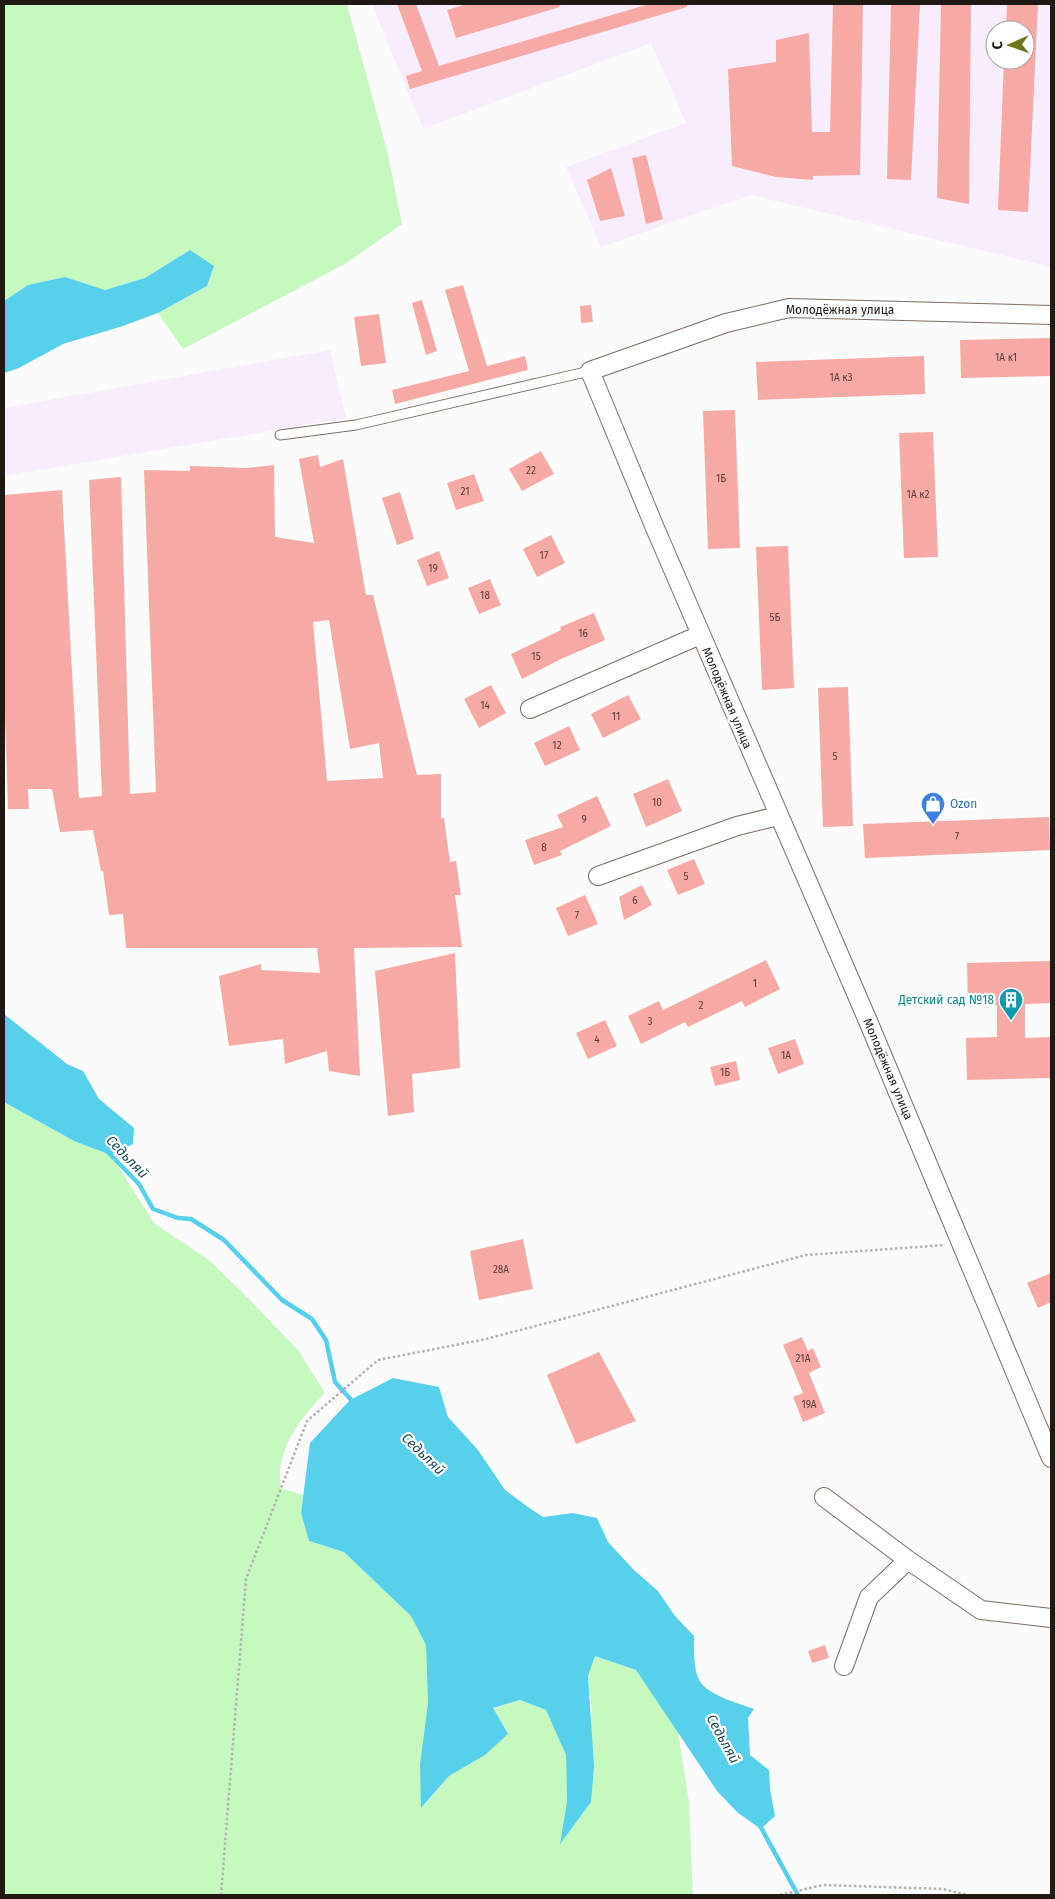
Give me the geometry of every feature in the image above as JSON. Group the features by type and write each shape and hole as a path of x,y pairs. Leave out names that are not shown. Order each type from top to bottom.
{"street":[{"name":"Молодёжная улица","path":"1051,315 789,308 726,323 590,371 700,635 868,1021 1051,1458"},
{"path":"530,709 700,635"},
{"path":"598,876 737,826 778,816"},
{"path":"824,1497 908,1560 981,1610 1051,1618"},
{"path":"844,1666 869,1597 908,1560"}],"lane":[{"path":"280,435 356,425 590,371"}],"path":[{"path":"221,1895 246,1579 307,1421 378,1360 486,1339 806,1255 961,1244"},
{"path":"780,1895 823,1885 943,1889 967,1895"}],"shaded area":[{"path":"372,4 1051,4 1051,267 751,195 601,247 566,167 686,123 651,43 423,129"},
{"path":"330,350 346,418 4,476 4,408"}],"green space":[{"path":"4,4 347,4 388,154 402,224 345,264 183,349 158,313 207,286 190,250 145,278 105,290 65,277 28,285 4,301"},
{"path":"4,1102 74,1141 111,1155 154,1223 209,1260 247,1297 298,1350 325,1393 307,1413 291,1436 282,1461 281,1488 303,1495 301,1513 309,1541 344,1552 411,1616 426,1645 428,1703 420,1764 422,1808 449,1776 485,1755 493,1709 520,1700 546,1710 566,1755 567,1801 560,1842 592,1711 588,1676 595,1655 636,1670 678,1731 689,1802 693,1895 4,1895"}],"water":[{"path":"190,250 214,266 207,286 158,313 123,326 63,344 19,368 4,373 4,301 28,285 65,277 105,290 145,278"},
{"path":"4,1014 67,1064 83,1071 99,1099 134,1128 133,1144 111,1155 74,1141 4,1102"},
{"path":"393,1378 439,1387 448,1417 478,1450 505,1490 543,1517 573,1513 597,1518 608,1542 634,1570 658,1591 675,1616 694,1636 695,1667 698,1679 705,1688 733,1702 754,1709 748,1718 750,1755 769,1770 775,1816 761,1829 738,1813 717,1791 636,1670 595,1656 588,1676 594,1766 591,1802 560,1844 567,1801 566,1755 546,1710 520,1700 493,1708 508,1734 485,1755 449,1776 421,1808 420,1764 428,1703 426,1645 411,1616 344,1552 309,1541 301,1513 310,1443 350,1400"}],"building":[{"path":"397,4 416,4 439,66 649,4 687,4 687,7 410,89 406,76 422,71"},
{"path":"467,4 559,4 560,7 456,38 447,10"},
{"path":"833,4 863,4 860,175 813,176 813,180 776,177 732,166 728,69 776,62 776,40 809,33 812,132 830,132"},
{"path":"891,4 920,4 911,180 887,179"},
{"path":"941,4 971,4 969,204 937,198"},
{"path":"1007,4 1038,4 1035,66 1035,20 1006,20"},
{"path":"1004,70 1035,70 1028,212 998,210"},
{"path":"646,155 663,219 646,224 632,158"},
{"path":"611,168 625,216 600,221 587,180"},
{"path":"463,285 487,366 525,356 528,370 395,404 392,390 469,371 445,290"},
{"path":"422,300 437,351 426,355 412,303"},
{"path":"591,305 593,322 581,323 580,306"},
{"path":"379,314 386,363 361,366 354,317"},
{"path":"1051,338 1051,376 961,378 960,340"},
{"path":"924,356 925,394 758,400 756,362"},
{"path":"735,410 740,548 708,549 703,411"},
{"path":"933,432 938,557 904,558 899,433"},
{"path":"541,451 554,474 522,491 509,469"},
{"path":"318,455 320,467 343,459 366,595 373,595 417,775 441,774 441,818 444,818 450,862 456,861 461,895 455,895 462,947 354,948 360,1076 329,1071 327,1051 285,1064 283,1039 229,1046 219,976 261,964 261,970 320,973 317,948 126,948 123,914 109,915 103,871 101,871 93,830 60,832 52,789 28,789 29,809 8,809 4,683 4,495 62,490 79,798 102,796 89,480 121,477 130,794 156,792 144,470 190,471 190,466 246,468 274,465 275,537 314,543 299,459","holes":["329,620 350,749 379,743 383,778 327,781 313,622"]},
{"path":"474,474 484,501 456,510 447,483"},
{"path":"400,492 414,539 397,545 382,498"},
{"path":"551,535 565,563 537,577 523,549"},
{"path":"788,546 794,688 762,690 756,547"},
{"path":"439,551 449,578 427,586 417,560"},
{"path":"490,579 501,605 479,614 468,588"},
{"path":"594,613 605,640 561,659 522,679 511,654 561,630 560,627"},
{"path":"491,685 506,713 479,728 464,699"},
{"path":"848,687 853,826 823,827 818,688"},
{"path":"628,695 641,719 603,738 591,714"},
{"path":"569,726 580,750 545,766 534,743"},
{"path":"668,779 682,811 646,827 633,794"},
{"path":"597,796 611,826 560,851 562,855 534,865 525,840 563,827 557,815"},
{"path":"1049,817 1050,850 865,858 863,824"},
{"path":"694,859 705,884 678,895 667,870"},
{"path":"642,885 652,905 624,920 619,897"},
{"path":"585,895 598,924 568,936 556,908"},
{"path":"455,953 460,1068 412,1074 414,1112 388,1116 375,971"},
{"path":"766,960 780,989 745,1007 742,1001 688,1027 685,1022 641,1044 628,1016 659,1001 663,1010"},
{"name":"Детский сад №18","path":"1051,961 1051,1003 1025,1004 1025,1038 1051,1037 1051,1078 967,1080 966,1038 997,1037 997,1005 968,1006 967,963"},
{"path":"605,1020 617,1046 588,1059 576,1033"},
{"path":"795,1039 804,1064 778,1074 768,1048"},
{"path":"736,1061 740,1080 715,1086 710,1067"},
{"path":"523,1239 533,1289 479,1300 470,1251"},
{"path":"1051,1273 1051,1302 1038,1308 1027,1283"},
{"path":"802,1337 808,1351 813,1348 821,1367 809,1373 825,1413 803,1422 793,1397 803,1393 783,1345"},
{"path":"599,1352 636,1421 576,1444 547,1375"},
{"path":"825,1645 829,1658 812,1663 808,1651"}],"waterway":[{"name":"Седьляй","path":"107,1151 139,1184 153,1209 178,1218 191,1219 224,1240 282,1300 312,1319 326,1340 335,1382 354,1403"},
{"name":"Седьляй","path":"759,1824 798,1895"}],"place":[{"name":"Ozon","path":"933,825"},
{"name":"Детский сад №18","path":"1011,1021"}]}
